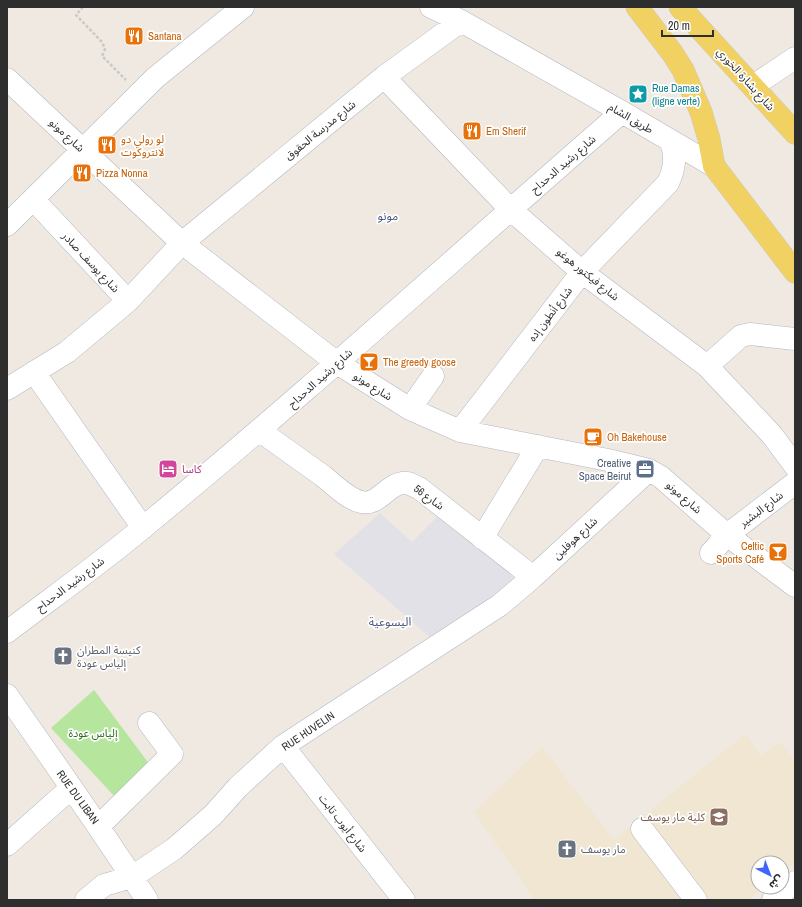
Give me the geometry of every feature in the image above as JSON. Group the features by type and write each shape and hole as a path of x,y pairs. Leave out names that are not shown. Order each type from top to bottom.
{"main road":[{"path":"637,7 673,54 686,75 702,112 714,166"},
{"name":"شارع بشارة الخوري","path":"680,7 754,86 795,133"},
{"name":"طريق الشام","path":"714,166 795,272"}],"street":[{"path":"7,224 155,78 243,7"},
{"name":"طريق الشام","path":"431,7 461,21 714,166"},
{"name":"شارع مدرسة الحقوق","path":"182,243 384,77 461,21"},
{"path":"754,86 795,58"},
{"name":"شارع فيكتور هوغو","path":"384,77 510,209 582,272 707,366 772,435 795,466"},
{"name":"شارع مونو","path":"7,79 182,243 337,363 410,409 460,431 608,460 649,470 661,477 727,535 795,586"},
{"name":"شارع رشيد الدحداح","path":"7,632 143,528 260,431 510,209 622,112"},
{"name":"شارع أنطون إده","path":"460,431 582,272 668,183 675,163 672,141"},
{"name":"شارع يوسف صادر","path":"33,199 128,301 182,243"},
{"path":"7,389 67,352 128,301"},
{"path":"707,366 742,336 750,334 795,340"},
{"path":"34,372 143,528"},
{"path":"410,409 433,376"},
{"name":"شارع 56","path":"260,431 356,500 366,503 372,501 394,486 403,483 409,483 419,488 532,577"},
{"path":"482,538 538,446"},
{"name":"شارع هوفلين","path":"500,605 649,470"},
{"name":"شارع البشير","path":"711,553 727,535 795,483"},
{"name":"RUE HUVELIN","path":"86,900 104,885 132,877 174,849 213,815 238,787 283,746 500,605"},
{"name":"RUE DU LIBAN","path":"7,695 99,826 148,900"},
{"path":"99,826 172,754 149,723"},
{"name":"شارع أيوب تابت","path":"283,746 404,900"},
{"path":"7,845 71,788"},
{"path":"642,829 696,900"},
{"path":"774,900 795,882"}],"path":[{"path":"83,7 76,15 102,42 105,49 102,56 140,93"}],"shaded area":[{"path":"380,513 412,542 441,513 515,578 494,598 433,640 334,554"},
{"name":"كلية مار يوسف","path":"746,734 761,756 780,742 795,760 795,862 790,866 790,855 750,855 750,895 755,895 749,900 535,900 474,812 542,747 614,840"}],"green space":[{"name":"إلياس عودة","path":"94,690 150,765 117,799 51,728"}],"place":[{"name":"Santana","path":"134,36"},
{"name":"Rue Damas (ligne verte)","path":"638,94"},
{"name":"Em Sherif","path":"472,131"},
{"name":"لو رولي دو لانتروكوت","path":"107,145"},
{"name":"Pizza Nonna","path":"82,173"},
{"name":"The greedy goose","path":"369,362"},
{"name":"Oh Bakehouse","path":"593,437"},
{"name":"كاسا","path":"168,469"},
{"name":"Creative Space Beirut","path":"645,469"},
{"name":"Celtic Sports Café","path":"778,552"},
{"name":"كنيسة المطران إلياس عودة","path":"63,656"},
{"name":"كلية مار يوسف","path":"719,817"},
{"name":"مار يوسف","path":"567,849"}],"district":[{"name":"مونو","path":"388,216"},
{"name":"اليسوعية","path":"390,622"}]}
